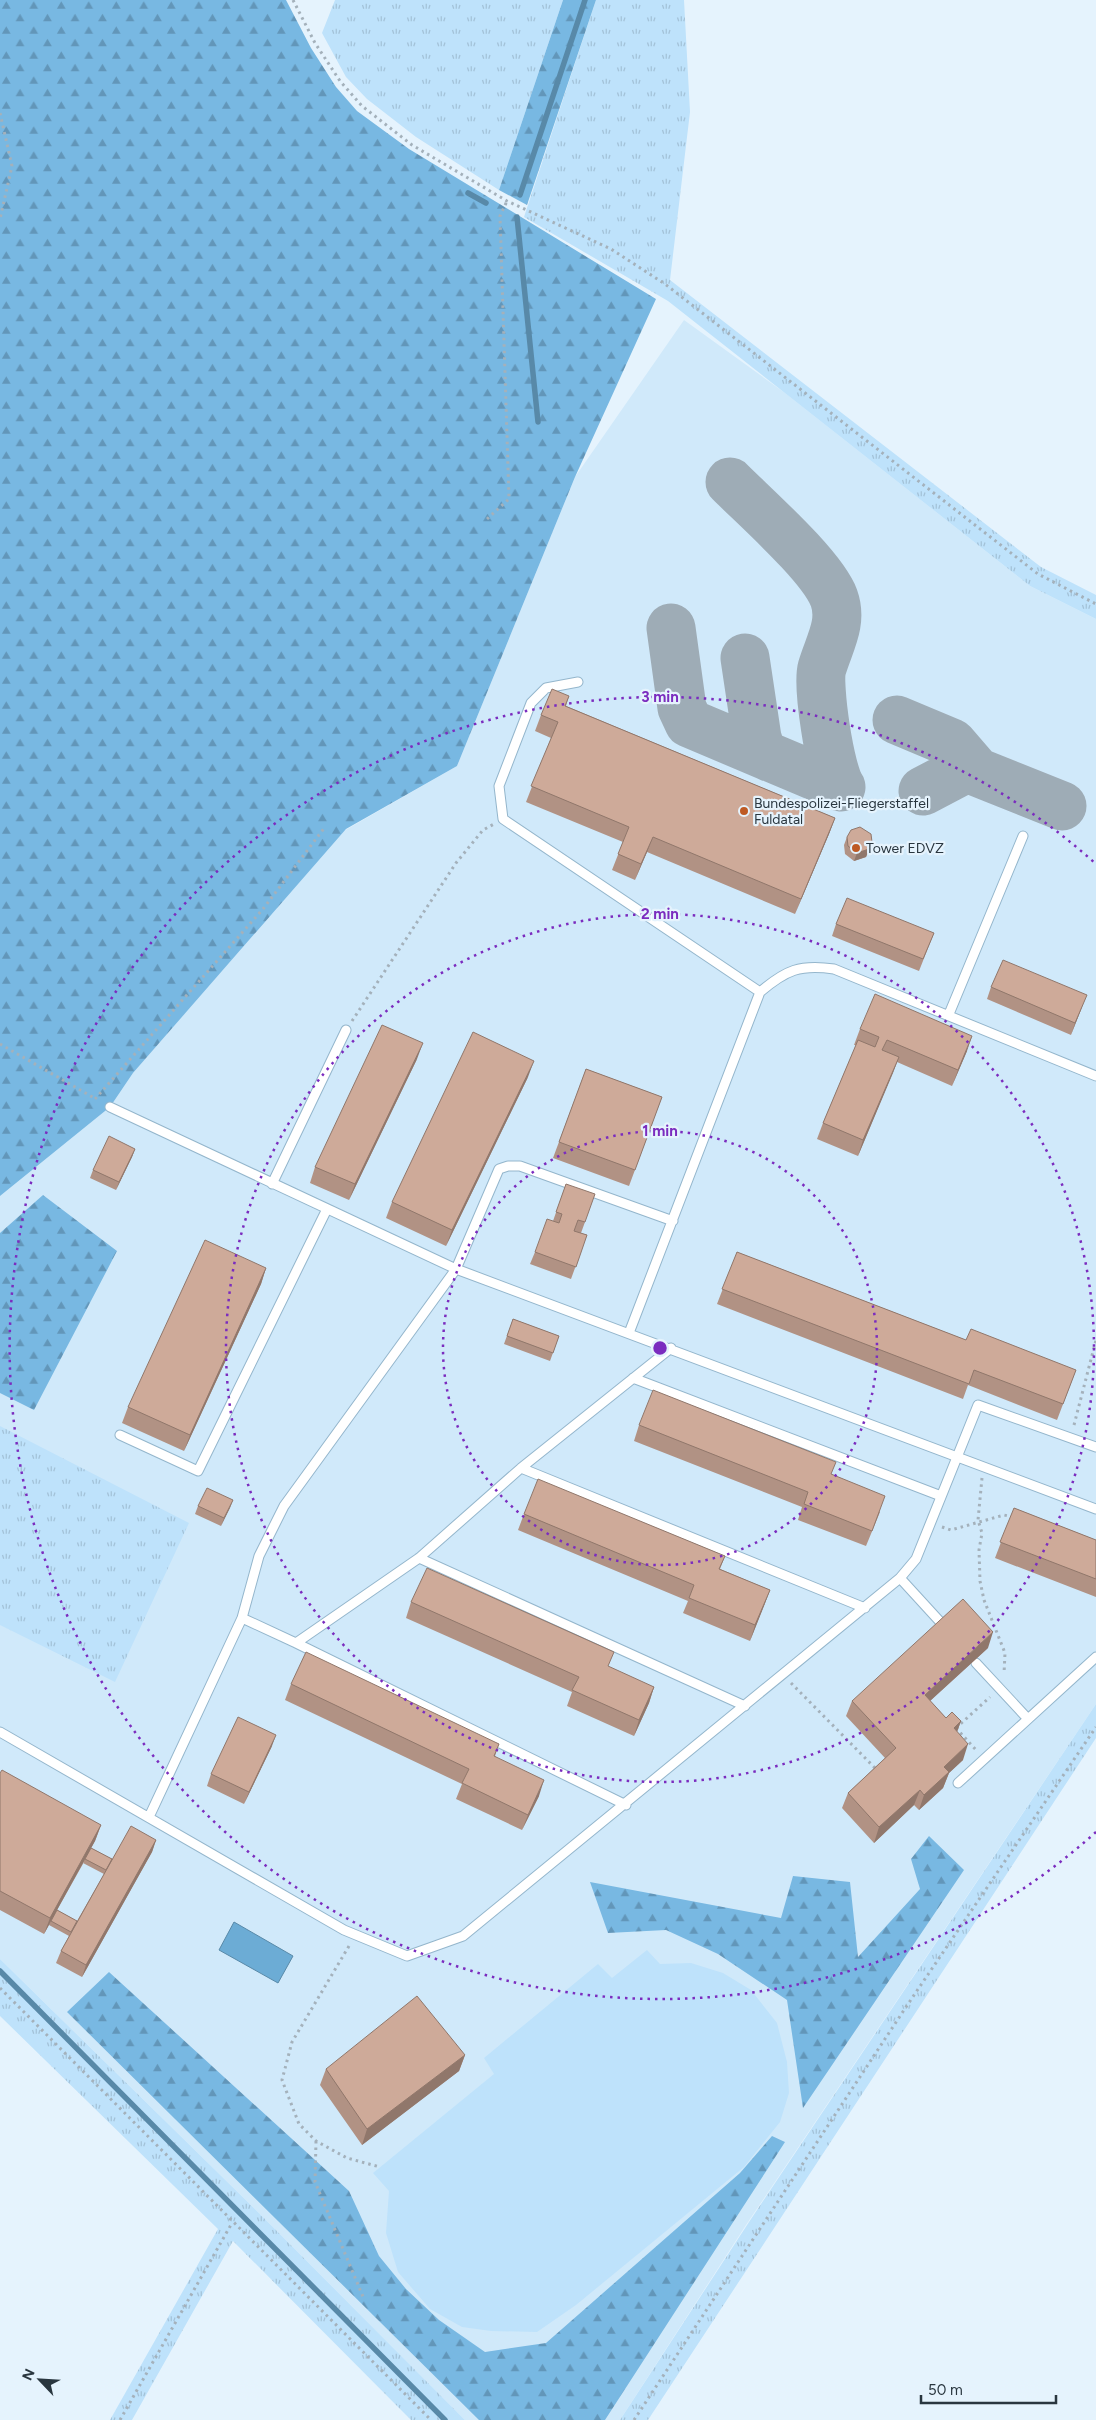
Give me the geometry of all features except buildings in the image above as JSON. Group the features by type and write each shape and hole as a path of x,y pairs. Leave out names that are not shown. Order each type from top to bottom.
{"lane":[{"path":"578,682 546,688 530,703 499,786 503,818 760,992"},
{"path":"950,1014 1023,836"},
{"path":"629,1333 760,992 786,973 796,968 814,966 834,969 950,1014 1096,1076"},
{"path":"272,1184 346,1030"},
{"path":"110,1107 456,1269 671,1348 982,1468 1096,1509"},
{"path":"149,1818 242,1618 260,1556 284,1506 456,1269 499,1170 508,1166 520,1166 673,1221"},
{"path":"120,1434 198,1471 327,1209"},
{"path":"296,1643 419,1558 521,1468 671,1348"},
{"path":"633,1378 941,1496"},
{"path":"0,1732 355,1934 407,1956 463,1936 626,1805 900,1578 916,1559 978,1405 1096,1447"},
{"path":"521,1468 865,1608"},
{"path":"419,1558 745,1706"},
{"path":"900,1578 943,1625"},
{"path":"242,1618 626,1805"},
{"path":"958,1783 1096,1657"},
{"path":"976,1663 1028,1719"}],"path":[{"path":"293,0 316,43 340,81 362,106 412,145 507,201 610,249 665,284 1038,574 1096,604"},
{"path":"0,113 12,166 0,219"},
{"path":"487,520 509,499 500,216 507,201"},
{"path":"346,1030 456,863 483,830 503,818"},
{"path":"95,1099 263,909 325,827"},
{"path":"0,1044 110,1107"},
{"path":"1070,1438 1096,1340"},
{"path":"952,1732 998,1687 1005,1672 1005,1653 984,1600 980,1581 982,1533 979,1522 982,1468"},
{"path":"930,1524 951,1530 1004,1514 1014,1518"},
{"path":"784,1675 877,1770"},
{"path":"634,2420 908,2004 1096,1727"},
{"path":"956,1728 984,1758"},
{"path":"355,1934 292,2042 282,2080 299,2124 316,2141 348,2158 380,2167"},
{"path":"0,1988 232,2223 431,2420"},
{"path":"316,2141 315,2182 364,2299"},
{"path":"120,2420 232,2223"}],"shaded area":[{"path":"684,320 785,393 1030,586 1096,619 1096,1704 746,2225 620,2420 465,2420 259,2213 0,1959 0,1196 110,1107 133,1073 342,832 457,766 575,477"},
{"path":"234,1922 293,1956 278,1983 219,1950"}],"green space":[{"path":"0,0 286,0 311,48 336,87 357,111 409,149 656,299 575,477 457,766 346,829 133,1073 110,1107 0,1196"},
{"path":"335,0 563,0 499,190 416,137 367,99 346,77 322,33"},
{"path":"563,0 596,0 527,205 499,190"},
{"path":"596,0 684,0 690,112 670,280 1041,567 1096,595 1096,619 1030,586 668,301 524,217"},
{"path":"43,1195 117,1251 34,1410 0,1393 0,1233"},
{"path":"0,1426 189,1523 115,1682 0,1625"},
{"path":"1096,1704 1096,1738 648,2420 620,2420 749,2222"},
{"path":"929,1836 964,1870 803,2108 787,2000 718,1954 666,1930 608,1933 590,1882 781,1918 793,1876 850,1882 858,1957 920,1889 911,1859"},
{"path":"647,1950 660,1964 691,1963 723,1973 751,1990 777,2023 787,2062 789,2093 780,2122 744,2167 576,2305 537,2332 491,2331 462,2327 430,2309 398,2272 386,2233 389,2191 373,2173 494,2074 484,2058 598,1964 612,1978"},
{"path":"0,1959 259,2213 465,2420 411,2420 233,2241 132,2420 110,2420 218,2229 0,2016"},
{"path":"109,1972 349,2191 379,2256 406,2289 439,2320 485,2352 546,2343 740,2173 772,2136 785,2142 605,2420 479,2420 67,2012"}],"waterway":[{"path":"520,195 585,0"},
{"path":"468,193 486,203"},
{"path":"517,217 538,422"},
{"path":"0,1971 445,2420"}],"taxiway":[{"path":"730,482 803,554 827,585 834,598 837,616 836,625 822,668 821,692 829,747 841,787"},
{"path":"671,628 682,708 689,723 841,787"},
{"path":"745,658 757,738 761,750 769,757"},
{"path":"897,720 952,743 977,772 1062,806"},
{"path":"923,791 961,771 968,769 977,772"}],"place":[{"name":"Bundespolizei-Fliegerstaffel Fuldatal","path":"744,811"},
{"name":"Tower EDVZ","path":"856,848"}]}
